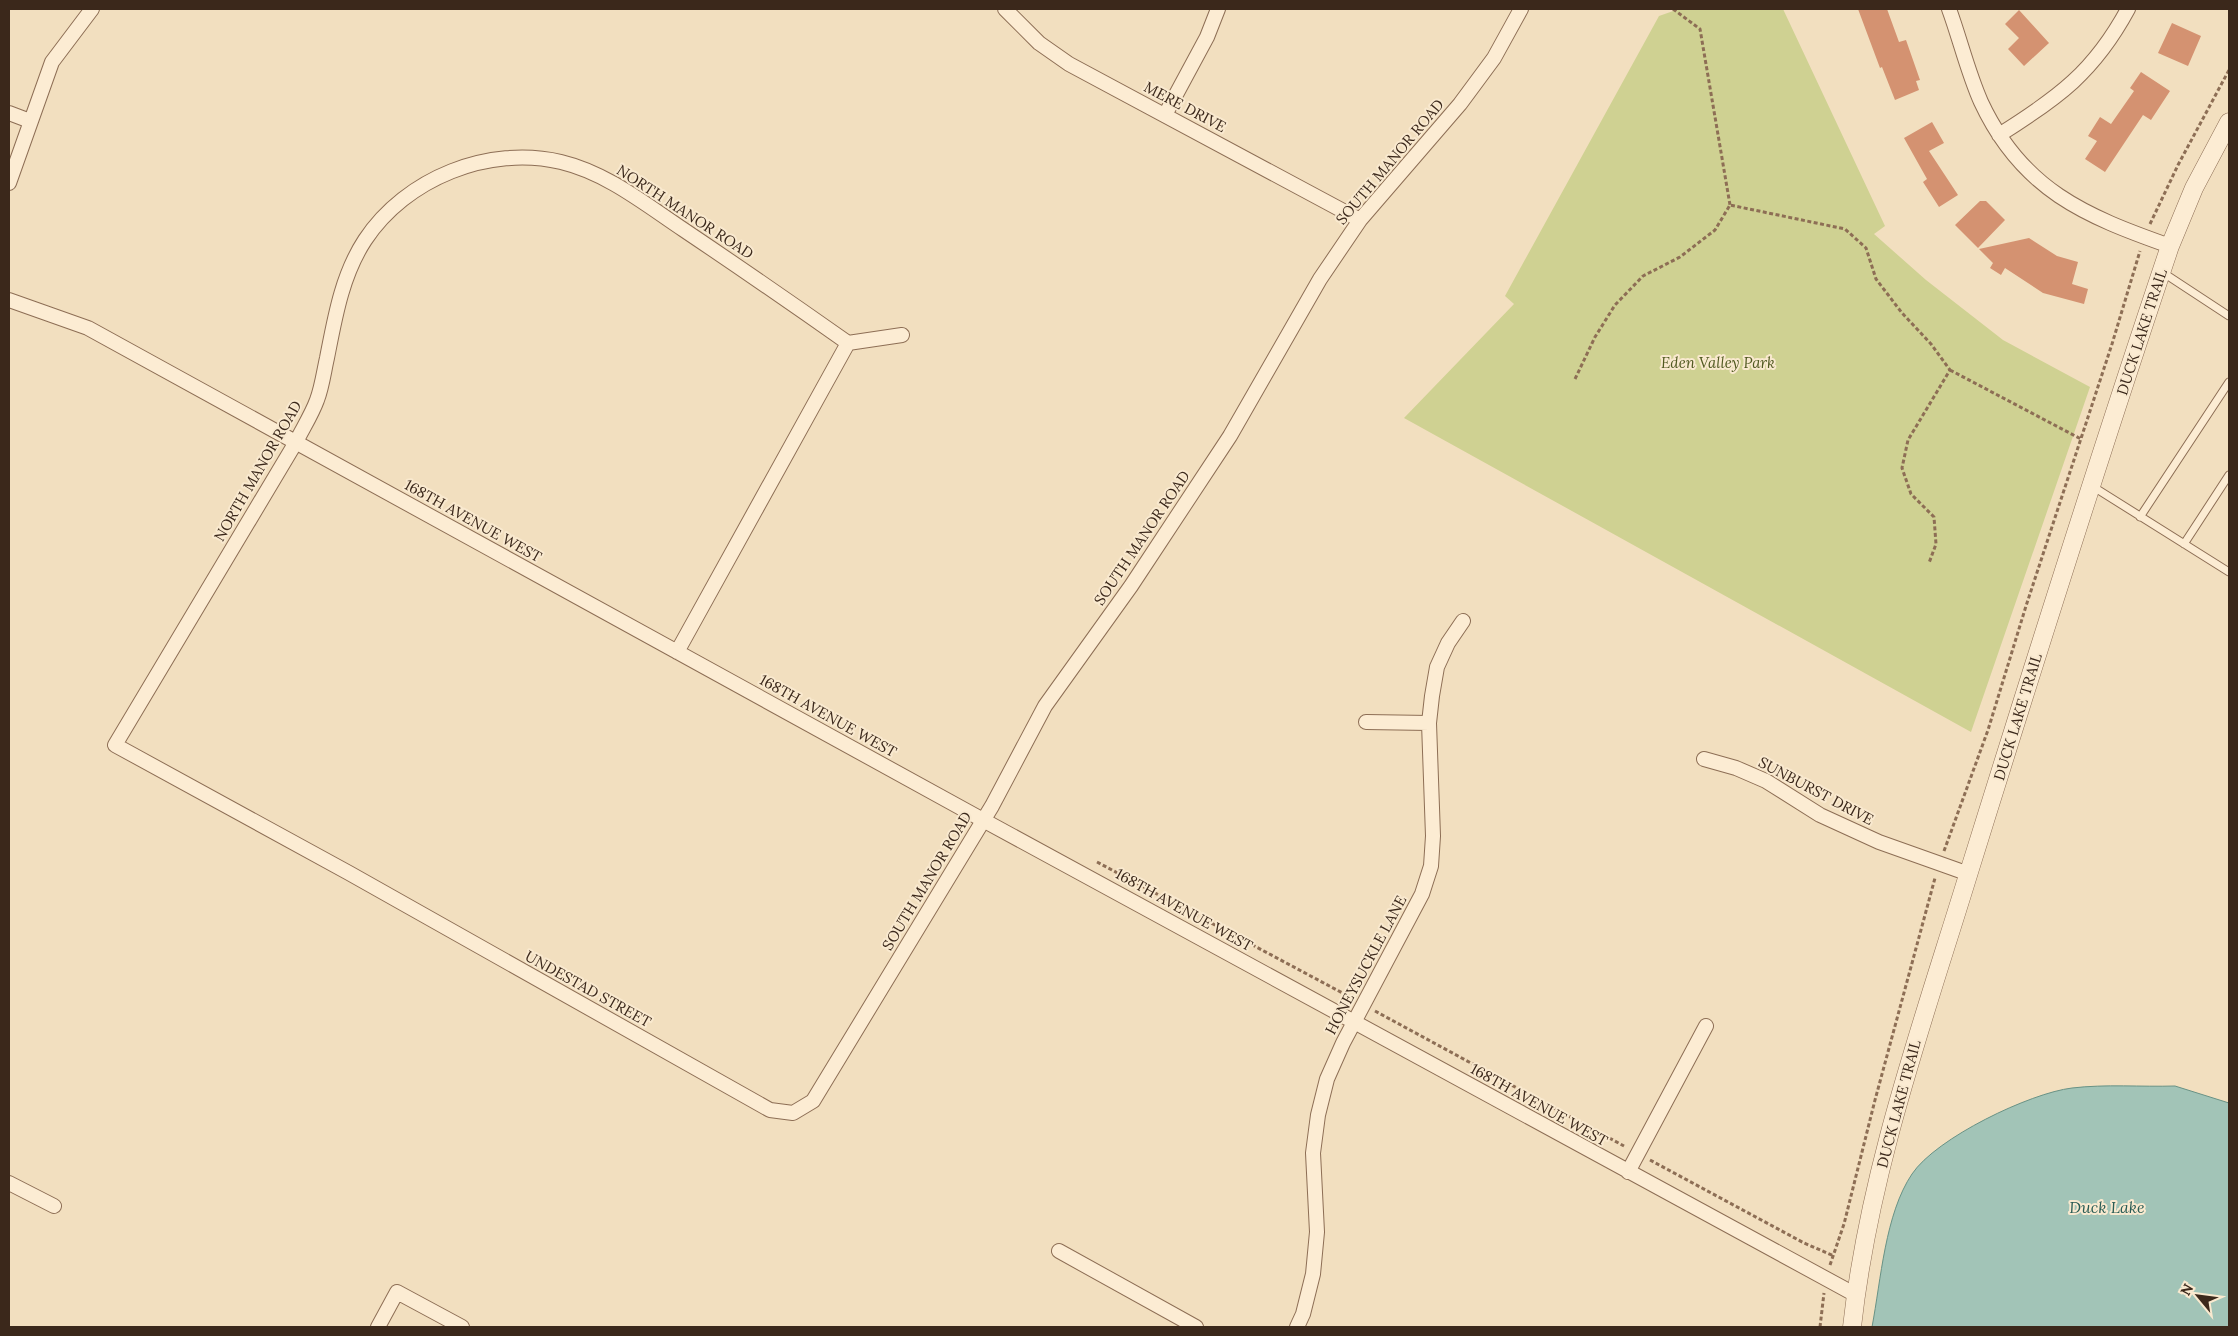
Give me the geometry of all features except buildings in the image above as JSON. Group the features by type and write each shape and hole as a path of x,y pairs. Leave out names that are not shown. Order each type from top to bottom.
{"street":[{"path":"9,183 52,62 92,9"},
{"name":"MERE DRIVE","path":"1005,9 1039,43 1069,64 1360,220"},
{"path":"1165,115 1207,37 1218,9"},
{"name":"SOUTH MANOR ROAD","path":"813,1101 983,820 1045,706 1131,586 1230,436 1320,278 1360,220 1460,104 1494,58 1521,9"},
{"path":"1949,9 1981,101 1999,134 2027,170 2054,194 2117,228 2170,246"},
{"path":"1999,134 2048,104 2080,76 2109,42 2128,9"},
{"path":"9,113 30,121"},
{"name":"DUCK LAKE TRAIL","path":"1852,1327 1856,1295 1876,1189 1902,1087 2091,486 2170,246 2194,188 2229,122"},
{"name":"NORTH MANOR ROAD","path":"349,873 115,745 296,442 318,399 337,308 348,271 366,239 388,212 418,187 451,171 486,161 523,158 561,162 595,174 636,197 848,343"},
{"name":"168TH AVENUE WEST","path":"9,300 88,328 983,820 1856,1295"},
{"path":"677,652 848,343 902,334"},
{"name":"HONEYSUCKLE LANE","path":"1296,1327 1303,1314 1313,1274 1317,1232 1313,1153 1318,1115 1327,1078 1354,1022 1422,894 1431,866 1429,723 1437,668 1448,643 1463,621"},
{"path":"1366,722 1429,723"},
{"name":"SUNBURST DRIVE","path":"1704,759 1736,768 1766,781 1820,815 1879,842 1969,874"},
{"name":"UNDESTAD STREET","path":"349,873 770,1110 793,1113 813,1101"},
{"path":"1628,1172 1706,1026"},
{"path":"9,1183 54,1206"},
{"path":"1059,1251 1196,1327"},
{"path":"378,1327 397,1292 462,1327"}],"lane":[{"path":"2162,272 2229,316"},
{"path":"2140,516 2229,382"},
{"path":"2184,544 2229,474"},
{"path":"2091,486 2227,571 2229,561"}],"path":[{"path":"1575,378 1595,337 1615,305 1643,276 1680,257 1714,230 1730,205 1700,29 1673,9"},
{"path":"1820,1327 1826,1279 1844,1224 1877,1090 1939,864 1988,730 2144,237 2178,165 2229,70"},
{"path":"1730,205 1845,229 1866,248 1876,279 1902,313 1931,344 1950,370 2081,439"},
{"path":"1929,563 1936,544 1934,517 1911,494 1902,468 1908,440 1950,370"},
{"path":"1089,858 1600,1135 1638,1153 1804,1243 1834,1256"}],"green space":[{"name":"Eden Valley Park","path":"1679,9 1783,9 1885,226 1874,234 1926,280 2003,340 2090,387 1971,732 1404,418 1514,304 1505,296 1659,16"}],"water":[{"name":"Duck Lake","path":"2098,1086 2175,1086 2229,1103 2229,1327 1872,1327 1885,1248 1896,1208 1912,1174 1924,1160 1941,1146 1985,1119 2033,1098 2054,1092 2072,1088"}]}
